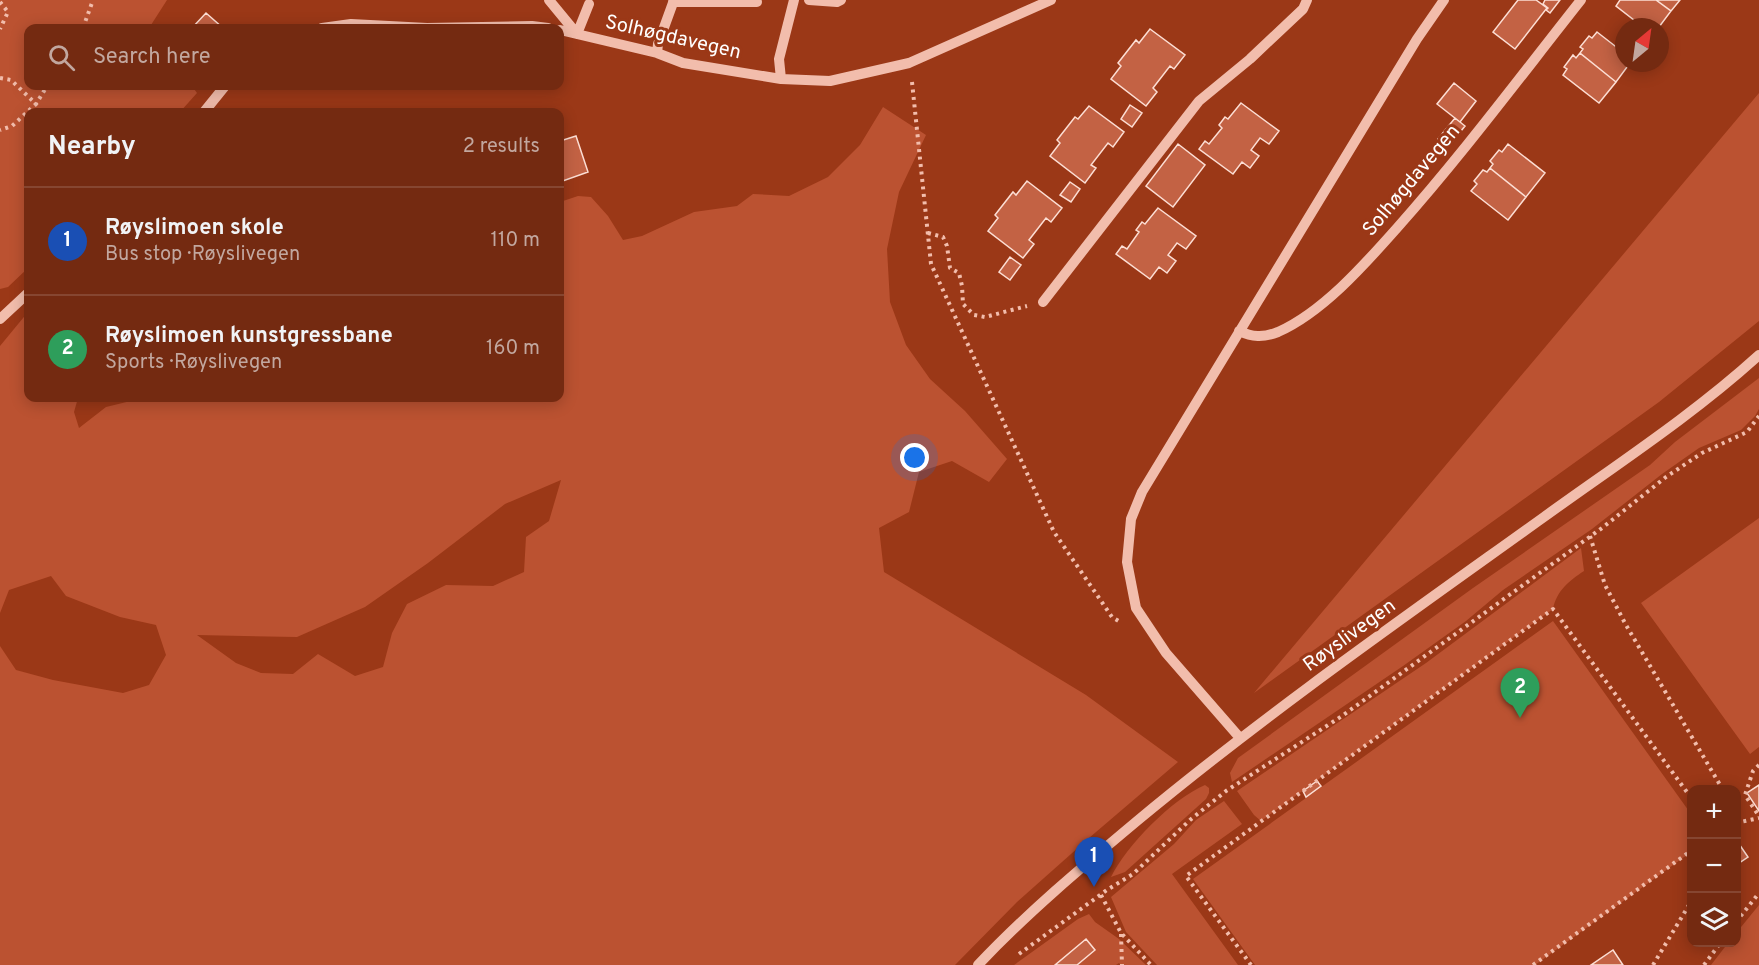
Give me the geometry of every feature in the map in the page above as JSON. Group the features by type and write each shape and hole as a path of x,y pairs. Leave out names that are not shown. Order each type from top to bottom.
{"street":[{"path":"549,0 577,34"},
{"path":"781,79 779,59 794,0"},
{"path":"809,0 837,2 842,0"},
{"name":"Solhøgdavegen","path":"564,31 657,52 683,63 781,79 830,81 909,63 1051,0"},
{"path":"1043,302 1199,101 1303,9 1306,0"},
{"path":"1240,738 1166,653 1136,608 1127,562 1131,519 1142,492 1239,331 1417,39 1444,0"},
{"name":"Solhøgdavegen","path":"1239,331 1252,337 1276,333 1300,319 1352,279 1433,187 1581,0"},
{"path":"657,52 674,1 757,2"},
{"path":"577,34 588,4"},
{"path":"207,108 222,90"},
{"path":"0,319 24,297"},
{"name":"Røyslivegen","path":"978,965 1001,940 1074,873 1208,762 1667,429 1759,355"}],"path":[{"path":"84,24 93,0"},
{"path":"0,2 8,12 0,29"},
{"path":"909,63 931,264 1054,532 1112,617 1130,629"},
{"path":"0,78 11,80 38,108"},
{"path":"32,108 45,90"},
{"path":"0,130 12,126 24,115"},
{"path":"928,233 942,237 947,246 950,267 959,273 963,304 974,315 985,317 1043,302"},
{"path":"1016,956 1101,894 1133,874 1190,820 1227,791 1342,716 1590,536 1666,477 1702,453 1747,432 1759,416"},
{"path":"1590,536 1605,585 1626,625 1721,785"},
{"path":"1251,965 1186,876 1553,609 1687,792"},
{"path":"1741,821 1759,817 1745,795 1753,771 1759,765"},
{"path":"1533,965 1687,854"},
{"path":"1741,917 1759,893"},
{"path":"1101,894 1121,933 1151,965"},
{"path":"1653,965 1687,908"},
{"path":"1121,933 1122,965"},
{"path":"1704,965 1717,947"}],"shaded area":[{"path":"0,0 167,0 152,24 24,24 24,90 195,90 197,93 184,108 24,108 24,272 8,287 0,289"},
{"path":"1759,93 1759,321 1659,402 1254,693"},
{"path":"883,107 926,135 899,192 887,249 890,302 906,345 930,379 965,411 1007,459 989,482 952,461 919,472 909,512 879,528 884,572 1086,695 1178,762 1017,902 955,965 0,965 0,646 16,670 53,680 123,693 149,685 166,655 156,625 120,617 66,596 51,576 9,590 0,613 0,346 24,317 24,402 77,402 74,412 79,428 106,407 127,402 564,402 564,201 578,196 591,197 608,216 623,240 642,236 694,212 737,206 753,194 789,196 828,177 860,145","holes":["561,480 549,521 526,537 524,572 493,586 446,585 407,604 392,633 383,667 355,676 318,654 293,674 261,673 236,663 197,635 297,637 365,607 428,563 505,504"]},
{"path":"1759,378 1759,409 1741,430 1699,448 1592,529 1503,590 1466,621 1232,782 1230,773 1238,758 1473,588 1650,465 1675,442"},
{"path":"1759,518 1759,747 1750,754 1641,603"},
{"path":"1581,548 1584,571 1564,587 1557,596 1553,609 1261,821 1254,815 1237,791 1426,663"},
{"path":"1553,621 1687,808 1687,855 1535,965 1255,965 1193,879"},
{"path":"1205,785 1209,788 1206,799 1125,872 1111,877 1128,851 1152,824 1179,801"},
{"path":"1224,801 1242,824 1172,874 1238,965 1157,965 1126,932 1111,897 1174,844 1196,820"},
{"path":"1759,905 1759,965 1711,965 1725,947 1741,947 1741,927"},
{"path":"1089,914 1095,922 1119,939 1146,965 1121,965 1119,963 1116,965 1014,965 1078,919"}],"building":[{"path":"1518,0 1536,0 1547,8 1515,49 1493,32"},
{"path":"1545,0 1560,0 1550,13 1543,4"},
{"path":"1620,0 1656,0 1671,11 1666,18 1631,18 1616,6"},
{"path":"1656,0 1680,0 1671,11"},
{"path":"206,13 218,24 196,24"},
{"path":"1150,29 1185,55 1174,69 1170,66 1153,88 1157,92 1146,106 1111,79 1121,66 1118,63 1136,40 1139,43"},
{"path":"1597,32 1615,46 1615,72 1623,72 1616,82 1580,53 1583,49 1580,47 1589,36 1592,38"},
{"path":"1580,53 1616,82 1599,103 1563,75 1567,69 1564,67 1573,55 1576,58"},
{"path":"1454,83 1476,101 1460,122 1437,104"},
{"path":"1241,103 1279,131 1269,144 1260,138 1251,150 1259,156 1250,168 1242,162 1233,174 1199,149 1205,141 1209,144 1222,128 1219,125 1225,117 1228,119"},
{"path":"1130,105 1142,113 1132,127 1121,119"},
{"path":"1089,106 1124,132 1113,147 1108,143 1091,165 1096,168 1085,183 1050,156 1060,143 1057,140 1075,117 1078,119"},
{"path":"1455,118 1465,126 1448,147 1438,139"},
{"path":"576,136 588,172 564,181 564,140"},
{"path":"1178,144 1205,165 1173,207 1146,186"},
{"path":"1508,144 1545,173 1526,197 1490,168 1493,164 1490,161 1499,150 1502,152"},
{"path":"1490,168 1526,197 1508,220 1471,191 1477,184 1474,181 1483,170 1487,172"},
{"path":"1027,181 1062,208 1051,222 1046,218 1029,240 1034,244 1023,258 988,231 998,218 995,215 1013,192 1016,195"},
{"path":"1070,182 1080,189 1071,202 1060,195"},
{"path":"1158,208 1196,236 1186,249 1177,243 1168,255 1176,261 1167,273 1159,267 1150,279 1116,254 1122,246 1127,249 1139,232 1136,230 1142,222 1145,224"},
{"path":"1010,257 1021,265 1010,280 999,272"},
{"path":"1317,781 1321,786 1306,797 1303,791"},
{"path":"1759,785 1759,811 1747,793"},
{"path":"1741,847 1748,857 1741,862"},
{"path":"1086,939 1095,950 1077,965 1055,965"},
{"path":"1613,950 1623,965 1591,965"}],"place":[{"name":"Røyslimoen kunstgressbane","path":"1520,718"},
{"name":"Røyslimoen skole","path":"1094,887"}]}
